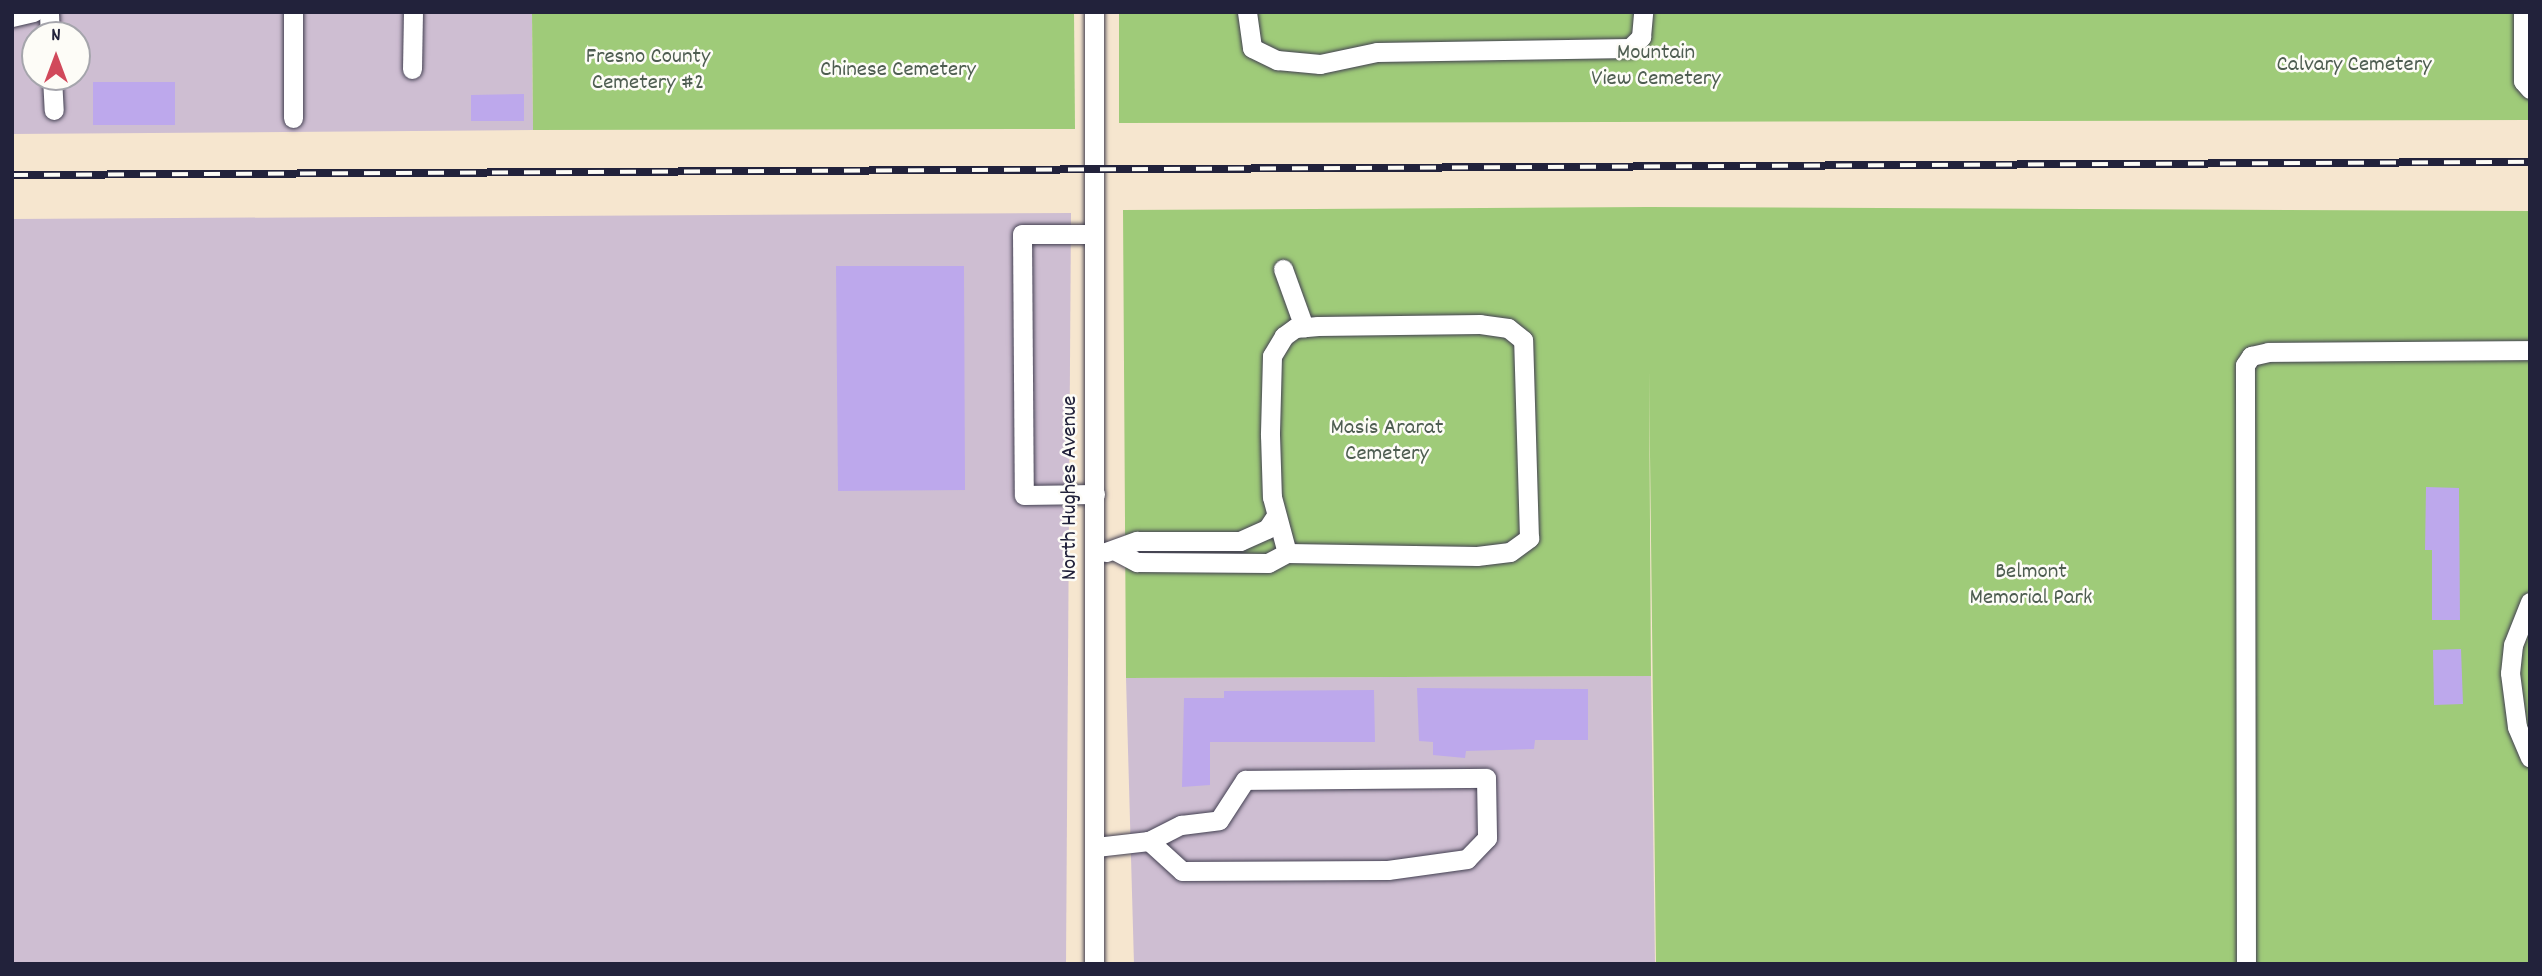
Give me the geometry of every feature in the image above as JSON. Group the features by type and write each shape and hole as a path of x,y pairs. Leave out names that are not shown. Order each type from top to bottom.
{"street":[{"path":"12,18 33,12"},
{"path":"293,12 293,118"},
{"path":"412,69 413,12"},
{"name":"North Hughes Avenue","path":"1094,12 1094,964"},
{"path":"1247,12 1252,48 1277,60 1320,64 1377,52 1630,48 1641,37 1643,12"},
{"path":"2523,12 2523,81 2530,89"},
{"path":"53,91 54,110"},
{"path":"1094,234 1022,233 1024,495 1095,494"},
{"path":"1283,269 1304,327"},
{"path":"1116,551 1137,562 1268,563 1287,553 1477,556 1510,552 1529,538 1523,341 1508,328 1480,324 1304,327 1284,337 1272,356 1275,517 1287,553"},
{"path":"2246,964 2245,365 2252,356 2268,352 2530,350"},
{"path":"1096,553 1116,551 1137,541 1240,541 1267,529 1275,517"},
{"path":"2530,602 2513,645 2510,673 2517,727 2530,757"},
{"path":"1096,847 1149,841 1181,825 1219,820 1245,780 1486,778 1488,838 1467,859 1388,870 1182,871 1149,841"}],"shaded area":[{"path":"12,12 532,12 533,130 12,134"},
{"path":"1071,213 1066,964 12,964 12,219"},
{"path":"1651,676 1655,964 1134,964 1126,678"}],"green space":[{"path":"532,12 1074,12 1075,129 533,130"},
{"name":"Mountain View Cemetery","path":"1119,12 2530,12 2530,120 1119,123"},
{"name":"Belmont Memorial Park","path":"1648,207 2530,211 2530,964 1656,964 1649,370 1651,676 1126,678 1123,210"}],"building":[{"path":"93,82 175,82 175,125 93,125"},
{"path":"524,94 524,121 471,121 471,95"},
{"path":"836,266 964,266 965,490 838,491"},
{"path":"2426,487 2459,488 2460,620 2432,620 2432,550 2425,550"},
{"path":"2461,649 2463,704 2434,705 2433,650"},
{"path":"1417,688 1588,689 1588,740 1535,740 1534,749 1466,751 1465,758 1433,755 1433,742 1419,741"},
{"path":"1374,690 1375,742 1210,742 1210,785 1182,787 1184,698 1224,698 1224,691"}],"railway":[{"path":"12,175 2530,162"}],"park label":[{"name":"Calvary Cemetery","path":"2354,66"},
{"name":"Fresno County Cemetery #2","path":"648,71"},
{"name":"Chinese Cemetery","path":"898,71"},
{"name":"Masis Ararat Cemetery","path":"1387,442"}]}
